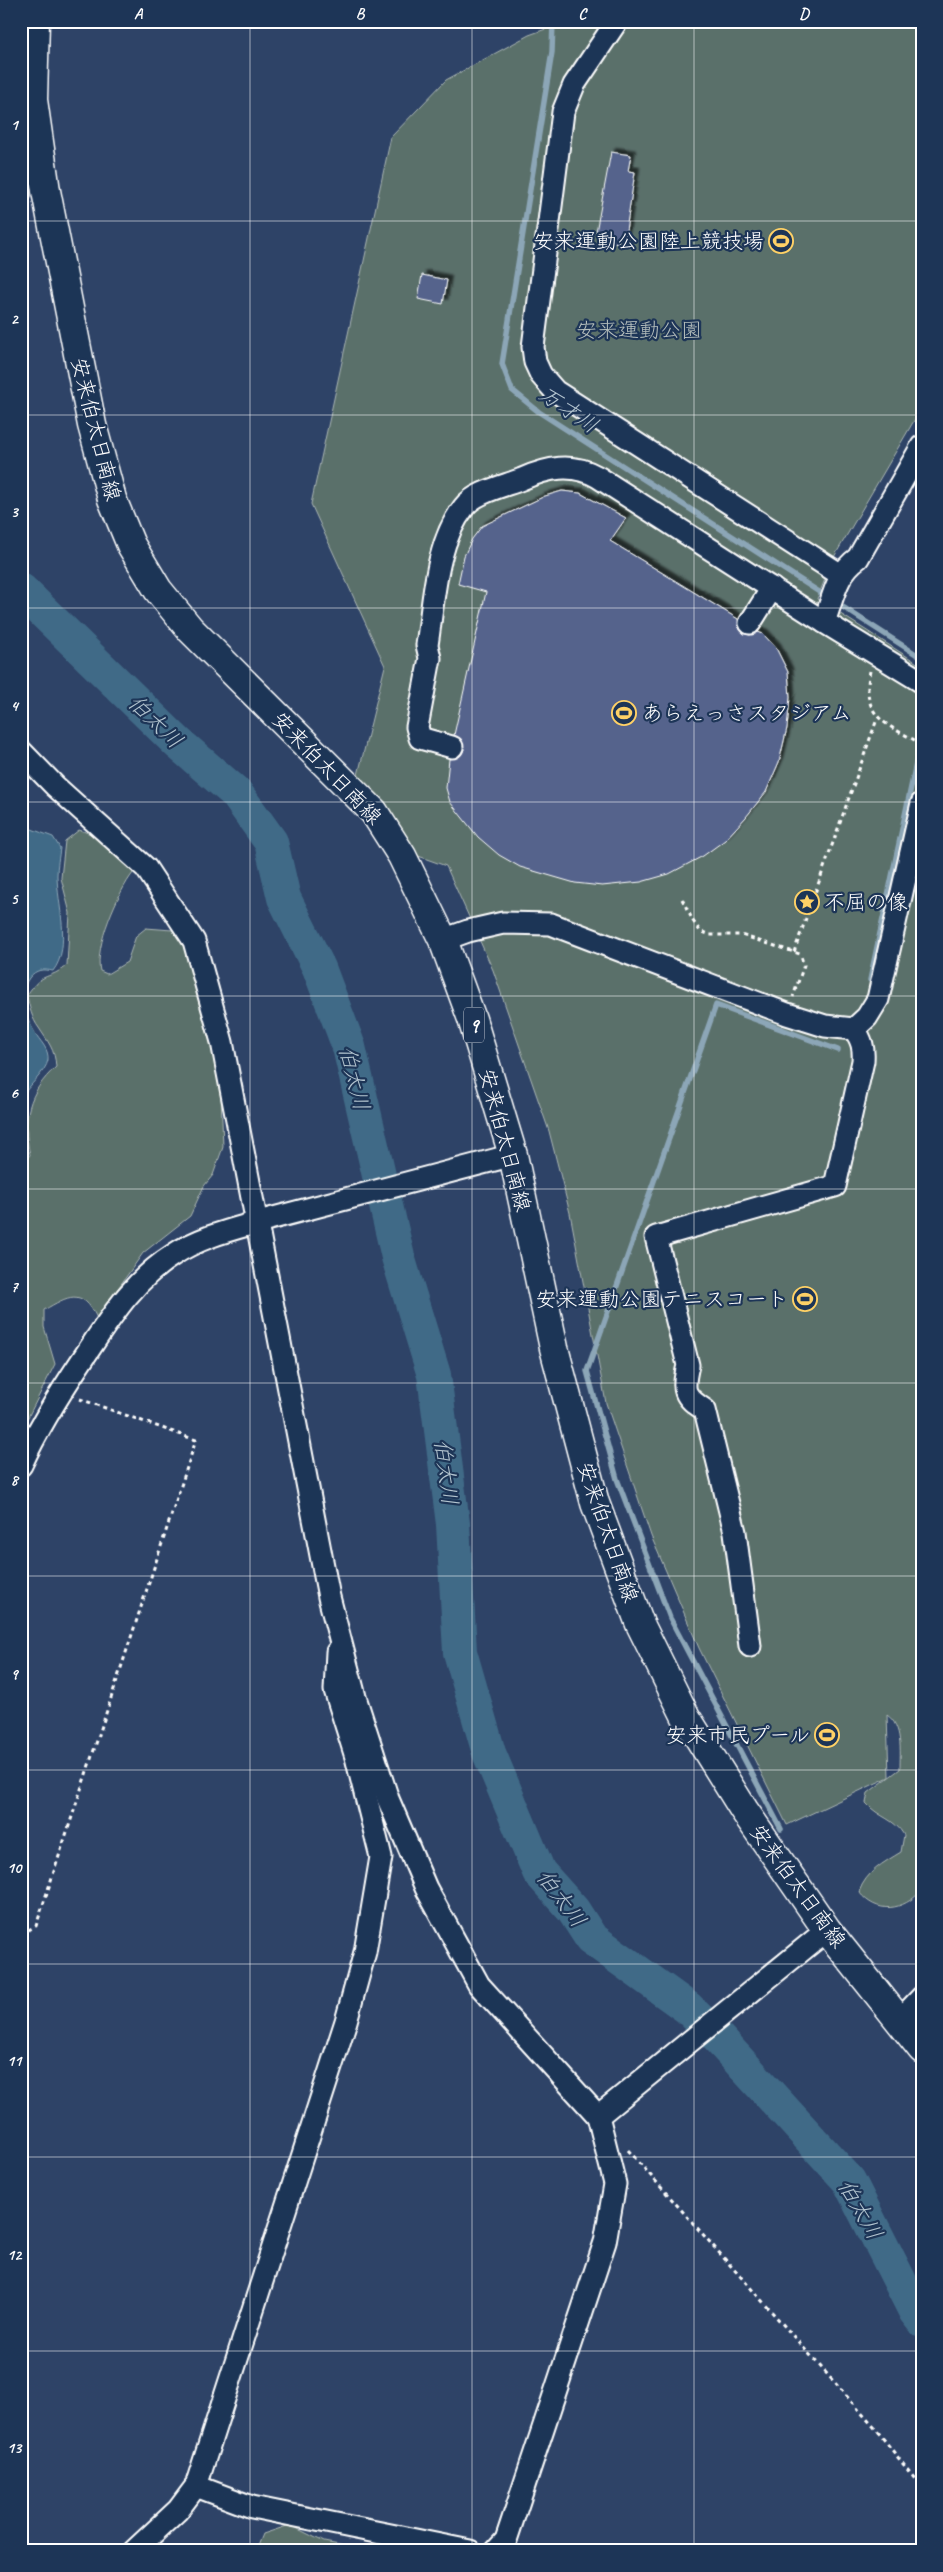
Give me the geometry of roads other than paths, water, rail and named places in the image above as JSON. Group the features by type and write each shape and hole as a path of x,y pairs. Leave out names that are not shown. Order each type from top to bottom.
{"main road":[{"name":"安来伯太日南線","path":"35,21 33,100 46,191 92,425 112,499 131,545 158,590 190,629 374,812 402,856 443,940 472,1019 513,1155 554,1348 595,1503 640,1624 686,1718 744,1810 827,1930 922,2049"}],"street":[{"path":"617,21 574,85 563,112 536,313 533,347 535,362 541,375 555,391 840,576"},
{"path":"824,622 840,576 846,566 858,558 922,446"},
{"path":"452,747 420,738 417,727 430,658 427,646 444,544 464,506 476,498 550,468 570,467 590,472 824,622 922,682"},
{"path":"750,623 772,588"},
{"path":"21,751 55,786 146,868 194,941 222,1042 250,1192 264,1220 329,1597 338,1624 354,1696 385,1790 426,1888 479,1985 604,2111 615,2184 605,2242 506,2540 496,2551"},
{"path":"443,940 468,931 503,924 551,924 787,1014 825,1026 854,1029 867,1017 878,999 922,803"},
{"path":"750,1646 734,1532 705,1410 690,1401 683,1387 688,1365 656,1237 835,1186 863,1062 864,1048 854,1029"},
{"path":"21,1465 61,1392 119,1304 144,1276 175,1254 219,1234 264,1220 477,1166 513,1155"},
{"path":"134,2551 178,2510 196,2486 346,2021 365,1952 381,1857 356,1757 335,1690 338,1624"},
{"path":"604,2111 827,1930"},
{"path":"900,2020 922,1997"},
{"path":"196,2486 252,2507 470,2551"}],"water":[{"path":"21,825 53,837 60,848 57,875 63,937 59,961 53,971 37,971 29,978 25,985 23,999 26,1015 46,1050 48,1060 47,1065 21,1098"}],"waterway":[{"name":"万才川","path":"553,21 552,52 502,364 512,390 539,412 827,597"},
{"name":"伯太川","path":"21,590 178,743 236,793 271,842 284,898 319,968 349,1047 398,1257 434,1375 453,1524 460,1652 489,1753 539,1872 573,1910 591,1938 688,2008 719,2039 849,2181 915,2311 922,2320"},
{"name":"万才川","path":"835,602 922,658"},
{"path":"870,980 918,754"},
{"path":"781,1829 670,1618 617,1479 587,1371 716,1005 838,1050"}],"place":[{"name":"安来運動公園陸上競技場","path":"781,241"},
{"name":"あらえっさスタジアム","path":"624,713"},
{"name":"不屈の像","path":"807,902"},
{"name":"安来運動公園テニスコート","path":"805,1299"},
{"name":"安来市民プール","path":"827,1735"}],"park label":[{"name":"安来運動公園","path":"639,330"}]}
